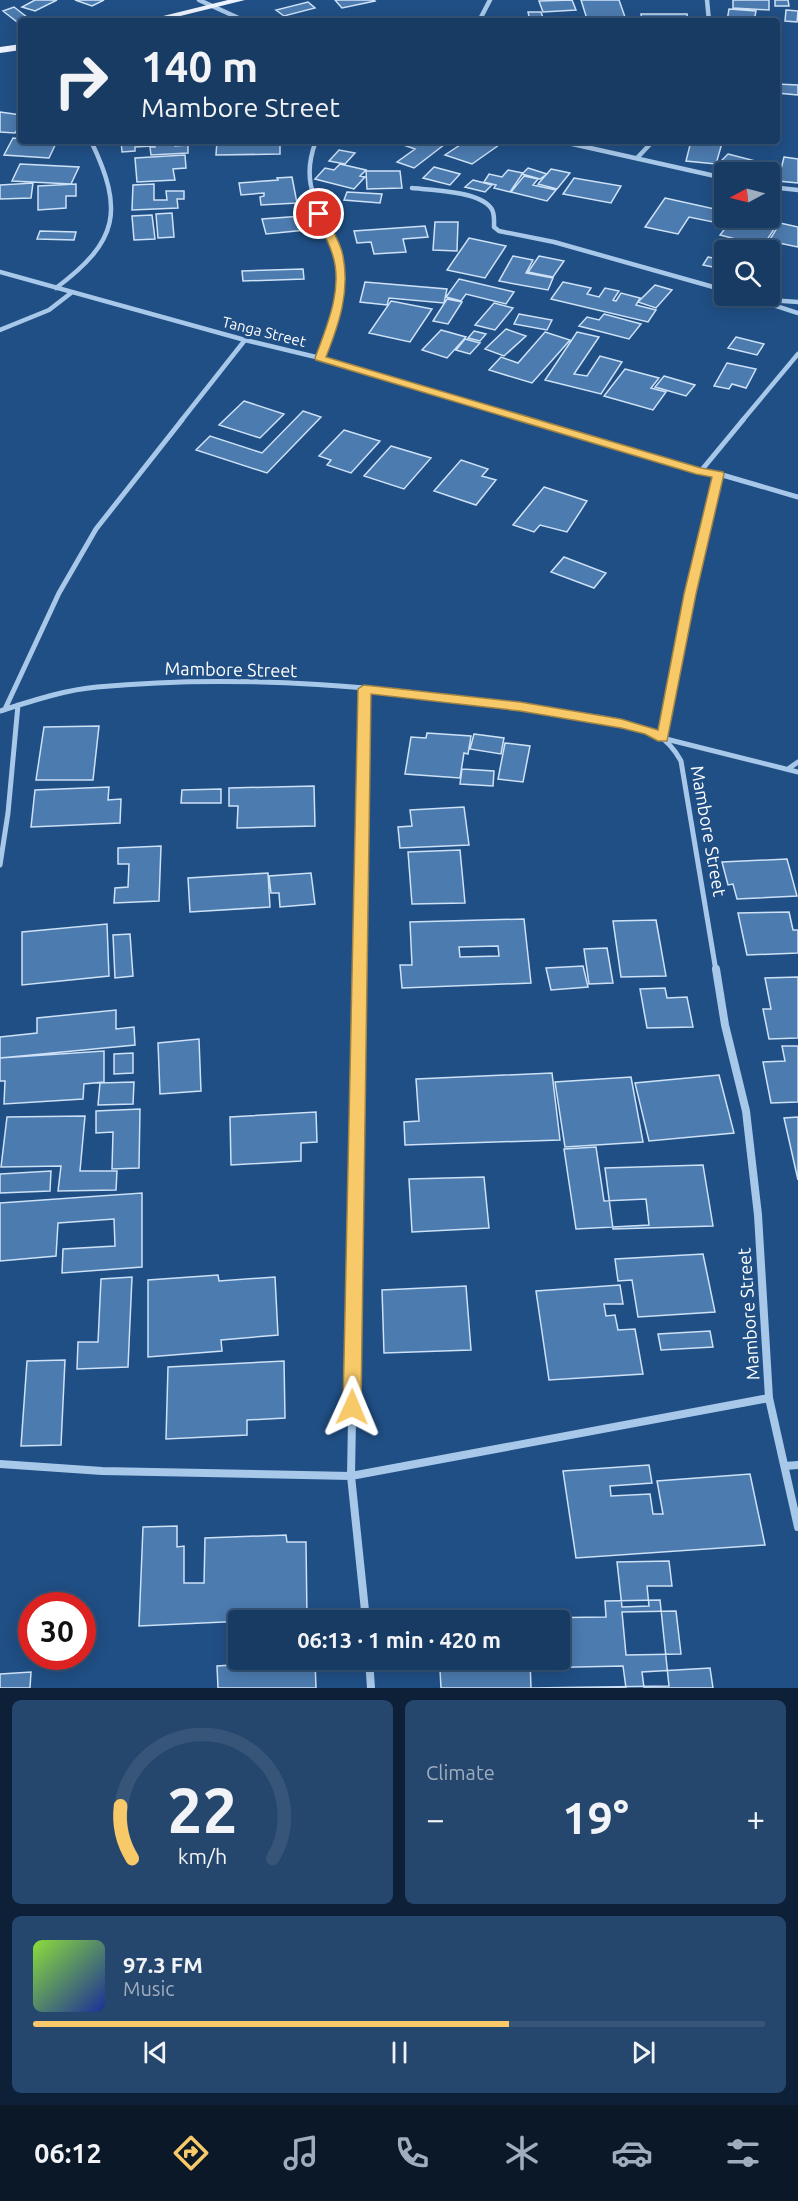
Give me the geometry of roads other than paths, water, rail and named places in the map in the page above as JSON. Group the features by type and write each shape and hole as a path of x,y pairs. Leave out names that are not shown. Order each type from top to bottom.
{"main road":[{"path":"161,18 240,0"},
{"path":"0,50 18,47"}],"street":[{"path":"199,0 239,18"},
{"path":"481,18 490,0"},
{"path":"707,0 709,18"},
{"path":"56,288 76,274 96,253 106,235 111,216 112,196 103,166 92,144"},
{"path":"314,144 309,152 306,166 319,214 338,255 341,283 337,315 320,358"},
{"path":"574,144 714,176"},
{"path":"638,157 650,144"},
{"path":"412,188 485,201 491,208 494,227 500,231 554,242 714,287"},
{"path":"780,188 798,190"},
{"name":"Tanga Street","path":"0,273 245,340 320,358 700,472 719,474 798,498"},
{"path":"0,330 49,310 71,293"},
{"path":"780,301 798,302"},
{"path":"778,306 798,313"},
{"path":"3,710 59,593 96,529 245,340"},
{"path":"700,472 798,354"},
{"path":"719,474 690,594 662,738 798,772"},
{"name":"Mambore Street","path":"3,710 48,695 95,687 198,682 364,689 521,707 621,724 649,731 671,745 681,760 725,1025 746,1111 758,1215 769,1398 798,1527"},
{"path":"364,689 351,1476 365,1610"},
{"path":"0,865 8,813 18,705"},
{"path":"788,768 798,762"},
{"path":"0,1464 102,1470 351,1476 769,1398"},
{"path":"785,1466 798,1465"},
{"path":"370,1670 371,1688"}]}
